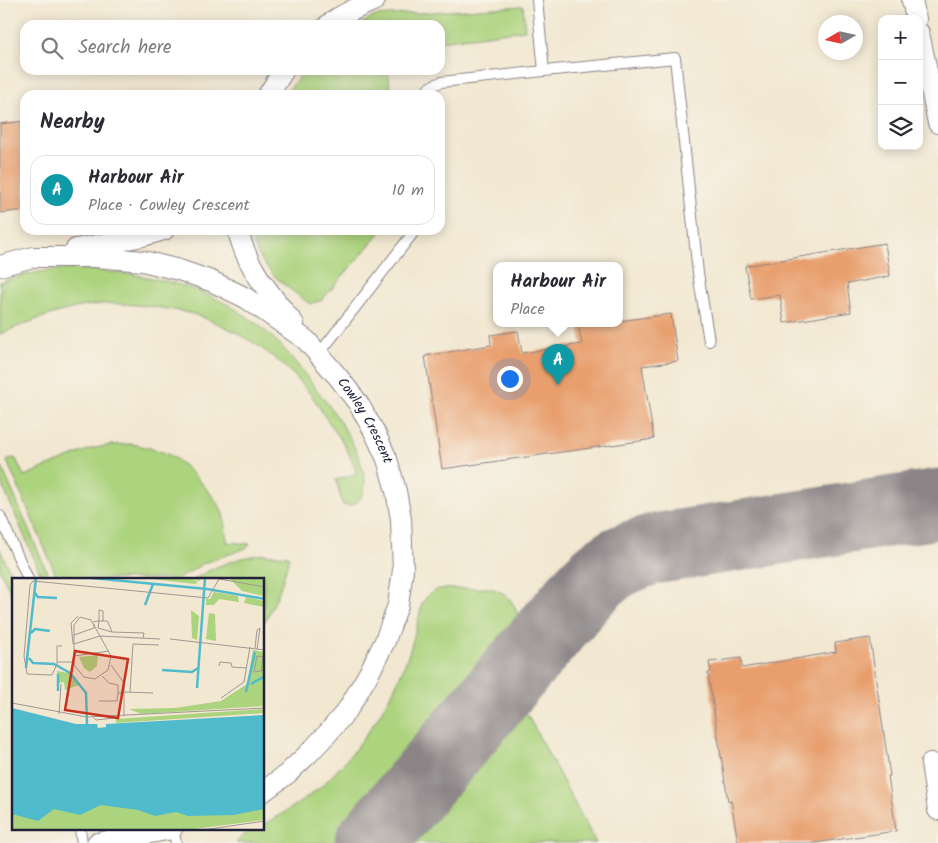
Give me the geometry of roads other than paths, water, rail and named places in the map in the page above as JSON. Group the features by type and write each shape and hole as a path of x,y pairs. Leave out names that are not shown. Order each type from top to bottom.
{"street":[{"path":"335,20 376,0"},
{"path":"912,0 915,15"},
{"path":"925,45 938,123"},
{"path":"271,90 281,75"},
{"path":"33,257 146,235"},
{"path":"239,235 260,281 312,347"},
{"name":"Cowley Crescent","path":"0,266 33,257 105,258 143,261 179,270 211,281 246,298 312,347 358,403 374,431 387,459 401,519 403,570 398,605 385,641 370,673 348,709 308,754 287,774 265,790"},
{"path":"931,763 938,810"},
{"path":"97,843 168,830"}],"lane":[{"path":"538,0 544,71"},
{"path":"427,90 441,82 675,58 698,273 709,341"},
{"path":"312,347 411,235"},
{"path":"0,516 28,578"},
{"path":"80,830 82,843"},
{"path":"173,830 176,843"}],"place":[{"name":"Harbour Air","path":"558,385"}]}
